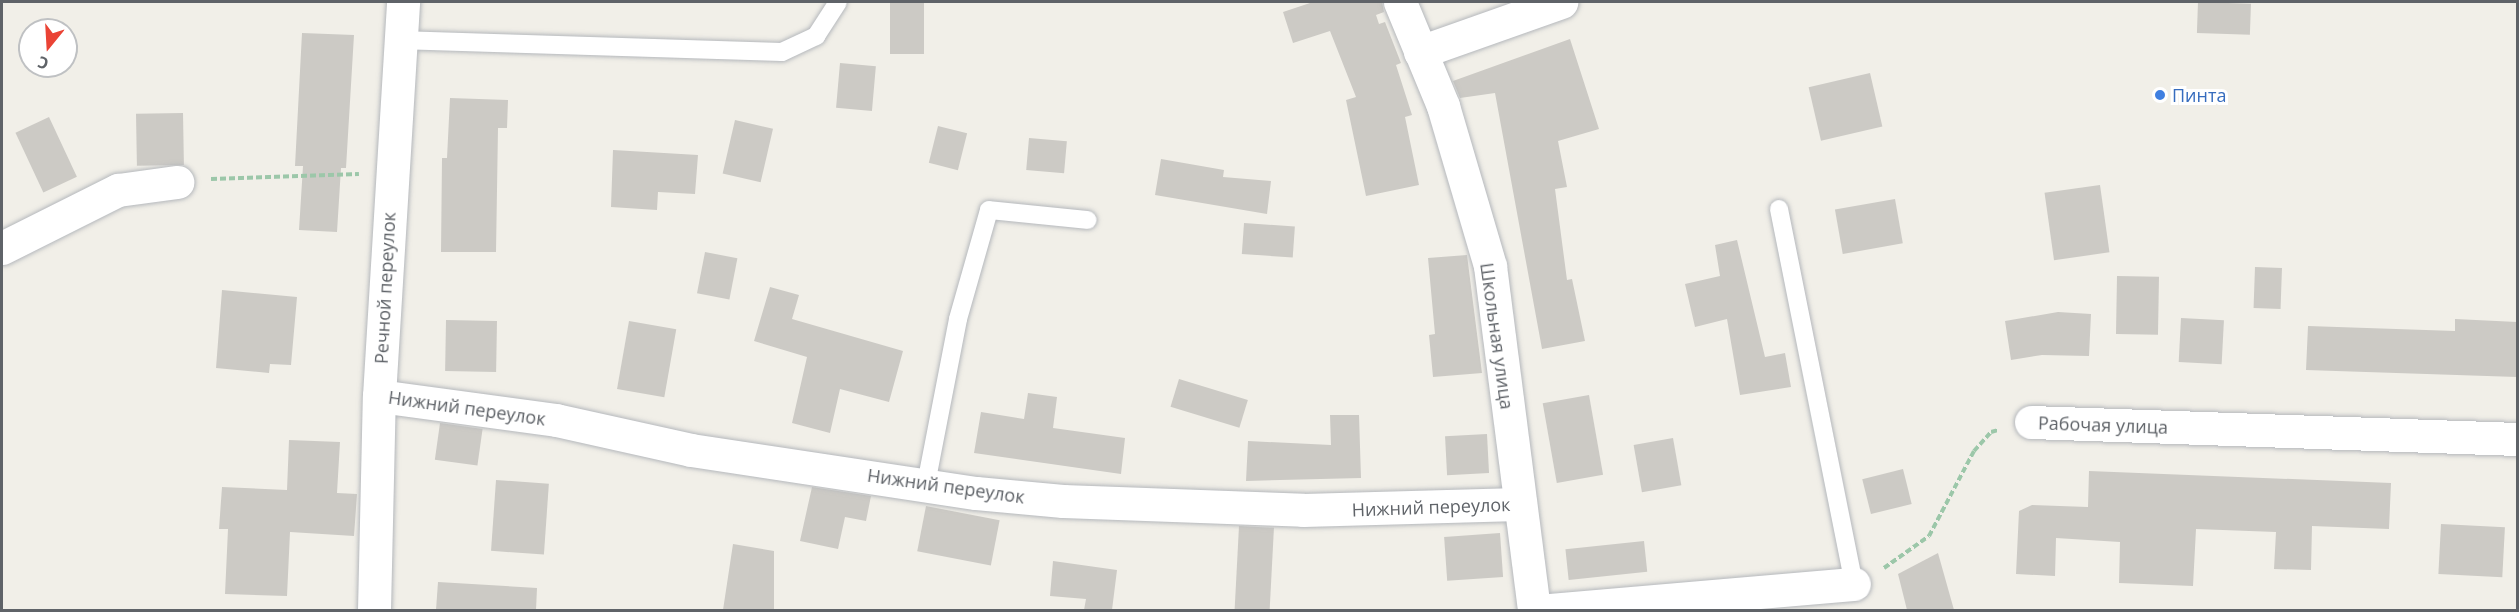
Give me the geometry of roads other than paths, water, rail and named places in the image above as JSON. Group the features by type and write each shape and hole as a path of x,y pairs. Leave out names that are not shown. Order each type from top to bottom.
{"street":[{"name":"Речной переулок","path":"374,610 379,396 398,40 403,2"},
{"name":"Школьная улица","path":"1400,2 1443,105 1490,266 1534,610"},
{"path":"1420,52 1561,2"},
{"path":"2,248 118,190 177,182"},
{"name":"Нижний переулок","path":"379,396 556,420 691,450 1063,501 1303,510 1519,504"},
{"name":"Рабочая улица","path":"2031,422 2517,439"},
{"path":"1549,610 1854,584"}],"lane":[{"path":"398,40 782,52 816,36 838,2"},
{"path":"1779,209 1854,584"},
{"path":"926,484 958,320 989,210 1087,220"}],"place":[{"name":"Пинта","path":"2160,95"}]}
